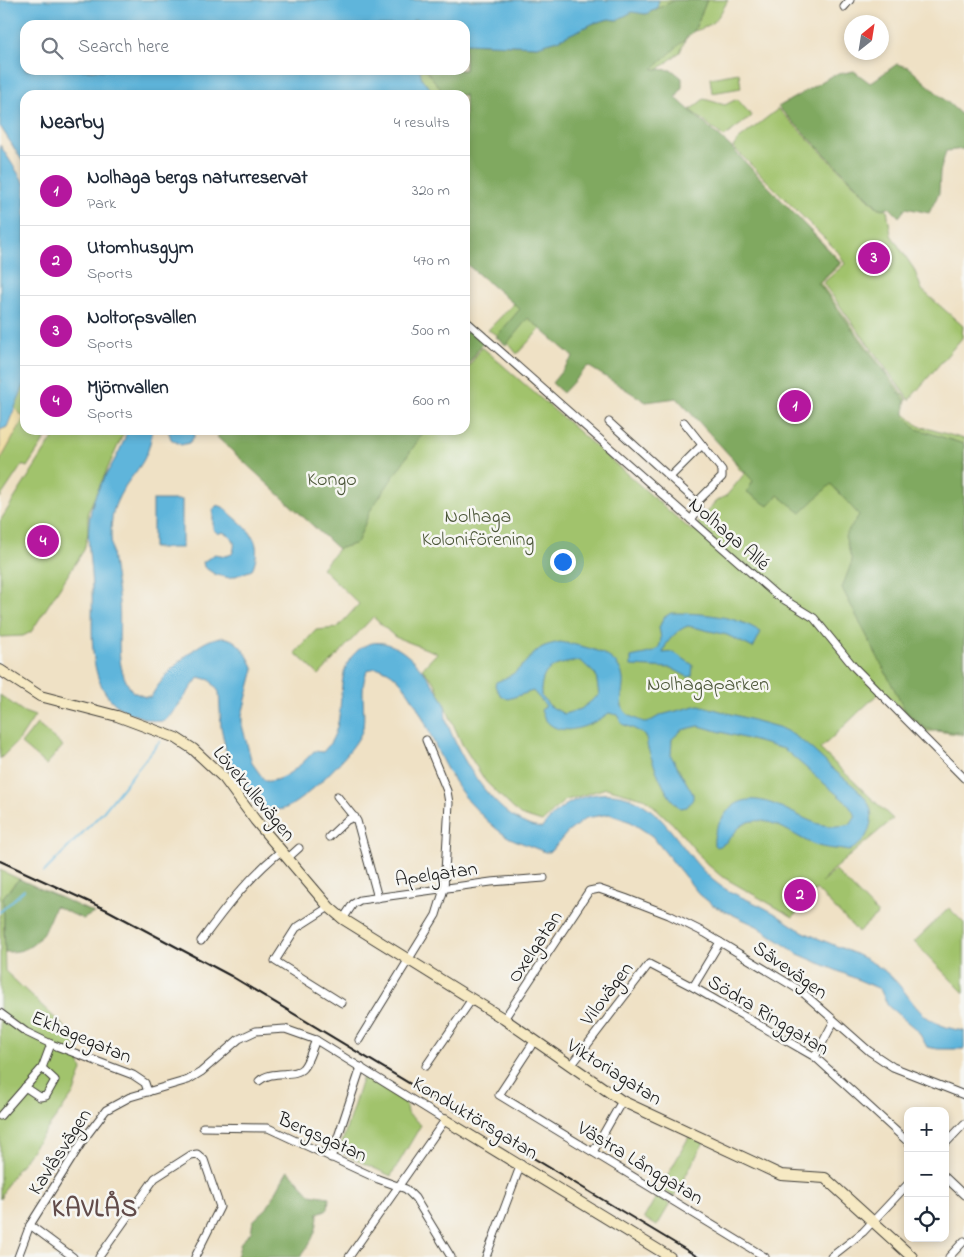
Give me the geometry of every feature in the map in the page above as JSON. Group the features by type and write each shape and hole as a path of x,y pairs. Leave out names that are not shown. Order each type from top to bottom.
{"street":[{"path":"844,7 850,0"},
{"name":"Nolhaga Allé","path":"470,324 780,598 814,618 854,667 964,778"},
{"path":"609,422 697,502 699,508 691,520"},
{"path":"684,422 722,470 722,477 697,502"},
{"path":"670,477 702,444"},
{"name":"Lövekullevägen","path":"0,670 40,696 118,716 184,743 201,755 224,778 329,907"},
{"path":"359,1040 436,915 444,889 449,803 447,791 426,740"},
{"path":"336,796 354,817 378,898"},
{"path":"329,837 347,820 354,817"},
{"path":"201,941 226,906 254,875 284,854 299,848"},
{"name":"Apelgatan","path":"343,919 353,904 360,900 491,882 544,878"},
{"name":"Sävevägen","path":"589,891 600,889 648,906 720,942 801,991 869,1051 892,1067 964,1096"},
{"name":"Oxelgatan","path":"504,1019 589,891"},
{"path":"329,907 296,928 275,961 342,1003"},
{"name":"Viktoriagatan","path":"329,907 343,919 408,961 504,1019 622,1101 781,1175 825,1178 912,1257"},
{"path":"694,987 720,942"},
{"name":"Södra Ringgatan","path":"649,964 694,987 815,1057 904,1138"},
{"name":"Vilovägen","path":"571,1066 649,964"},
{"path":"426,1066 472,999"},
{"name":"Ekhagegatan","path":"0,1013 26,1032 51,1044 133,1075 145,1083 148,1092"},
{"path":"815,1057 834,1021"},
{"name":"Konduktörsgatan","path":"256,1031 285,1029 316,1040 670,1257"},
{"name":"Kavlåsvägen","path":"18,1257 30,1225 100,1116 118,1102 188,1080 202,1072 228,1047 256,1031"},
{"path":"259,1080 266,1074 298,1072 303,1068 316,1040"},
{"name":"Västra Långgatan","path":"535,1040 499,1095 765,1257"},
{"path":"0,1116 42,1068 51,1044"},
{"path":"331,1158 361,1067"},
{"path":"25,1087 40,1097 46,1096 55,1080 42,1068"},
{"path":"593,1152 622,1101"},
{"path":"349,1257 445,1120"},
{"path":"949,1140 964,1124"},
{"name":"Bergsgatan","path":"203,1127 268,1128 331,1158 406,1188 415,1198 451,1257"},
{"path":"99,1257 155,1178 191,1155 197,1154 204,1160 220,1207 195,1257"},
{"path":"486,1257 521,1164"},
{"path":"949,1181 964,1195"},
{"path":"831,1257 863,1232 904,1188"},
{"path":"30,1225 72,1257"},
{"path":"949,1257 964,1241"}],"green space":[{"path":"74,0 702,0 680,52 655,72 645,89 798,218 842,263 820,283 907,400 900,410 919,426 964,439 964,735 936,731 925,732 882,690 820,749 893,819 829,873 821,883 835,870 878,914 858,932 816,889 793,917 721,876 707,864 673,824 646,799 606,788 564,801 542,822 520,815 486,782 462,744 435,683 422,669 437,653 395,637 373,617 319,675 295,653 316,630 337,628 359,604 322,568 338,549 343,547 255,435 470,435 470,365 482,347 692,531 715,502 727,495 745,473 738,468 724,440 668,388 543,326 517,354 505,339 488,330 526,291 470,111 470,90 36,90 28,75 470,75 470,20 58,20"},
{"path":"675,0 707,0 694,31 653,69 672,70 682,78 682,87 676,98 731,147 838,260 840,263 818,283 905,401 905,417 917,429 964,444 964,733 927,729 906,712 842,588 852,561 845,536 859,515 831,484 801,513 778,495 768,506 747,492 753,481 677,398 646,402 588,366 563,393 552,383 573,357 528,318 506,345 496,337 520,309 470,267 470,90 441,90 430,75 470,75 470,43 537,46 594,23 609,19 617,20 632,11 646,14"},
{"path":"707,0 728,0 711,24 694,31"},
{"path":"897,64 908,67 964,117 964,149 946,151 940,172 939,193 929,213 906,208 899,217 889,207 882,209 878,207 778,107 833,75 854,71 870,83"},
{"path":"739,73 741,88 712,93 710,78"},
{"path":"704,99 725,105 737,99 752,116 724,137 690,110"},
{"path":"778,109 878,208 887,209 891,235 914,269 922,290 963,326 962,338 909,400 823,283 845,264 839,253 733,147 738,140"},
{"path":"470,328 485,340 470,362"},
{"path":"20,394 20,414 14,407"},
{"path":"20,425 20,435 48,435 27,467 22,465 0,498 0,461"},
{"path":"55,435 123,435 88,512 88,533 84,550 31,632 23,636 0,637 0,521"},
{"name":"Kongo","path":"219,435 422,435 370,511 357,543 338,549 217,437"},
{"path":"0,695 24,712 35,716 20,739 0,759"},
{"path":"37,724 63,746 46,765 21,744"},
{"path":"0,870 19,879 3,897 5,971 70,1032 82,1070 74,1093 8,1182 0,1199"},
{"path":"19,879 94,913 83,919 55,906 43,932 32,945 25,949 5,952 3,897"},
{"path":"949,908 964,923 964,993 914,942"},
{"path":"364,1073 405,1099 407,1113 421,1125 391,1176 339,1152"},
{"path":"690,1135 704,1142 674,1197 660,1189"},
{"path":"288,1170 310,1194 329,1197 328,1209 318,1213 317,1225 311,1242 300,1257 237,1257 241,1242 251,1232 253,1221 267,1208"},
{"path":"656,1197 670,1204 657,1226 644,1218"}],"sand":[{"path":"14,407 20,414 20,425 0,461 0,430 7,427"}],"water":[{"path":"0,0 659,0 657,8 646,14 632,12 617,20 609,19 594,23 558,40 537,46 470,43 470,20 20,20 20,75 421,75 422,79 432,90 20,90 20,157 0,126"},
{"path":"0,145 20,176 20,395 7,427 0,430"},
{"path":"126,435 151,435 143,461 117,501 111,524 112,551 120,614 120,660 126,682 133,692 145,697 151,697 173,668 195,649 218,638 232,640 247,655 254,669 242,715 242,725 252,763 265,781 272,781 286,776 314,751 323,752 332,740 340,713 344,673 349,661 357,651 370,644 382,643 395,647 418,665 428,677 444,702 446,719 453,737 471,771 496,803 511,815 526,824 542,828 560,809 581,798 598,794 621,795 640,803 656,814 670,829 710,878 727,890 768,910 802,931 855,954 882,969 902,988 924,1014 947,1027 964,1031 964,1049 927,1047 918,1031 888,1006 880,989 798,954 757,926 714,906 699,894 652,836 631,822 609,814 586,818 567,833 550,852 545,852 505,835 483,816 460,791 444,765 413,699 391,673 379,668 367,671 363,685 364,721 359,737 329,774 303,797 292,805 280,810 260,807 240,784 228,760 221,727 219,692 210,680 199,677 165,721 146,719 118,706 106,694 94,662 88,530 91,510 98,489"},
{"path":"170,435 194,435 189,443 181,445 171,439"},
{"path":"153,500 182,500 182,548 153,548"},
{"path":"217,505 223,507 246,527 255,541 256,559 252,570 230,578 216,575 204,567 203,562 215,554 226,556 232,554 233,550 234,543 232,538 222,532 218,534 213,529 213,510"},
{"path":"671,613 718,616 751,626 761,632 753,648 727,635 688,626 680,630 669,640 663,653 673,652 693,665 692,676 688,677 671,668 631,666 631,657 650,653 658,648 661,637 659,628 663,618"},
{"path":"560,642 598,651 615,662 623,679 621,700 623,709 629,715 647,723 661,715 699,705 778,727 793,735 861,793 870,808 872,816 867,835 860,844 849,851 822,847 804,840 775,824 756,821 746,823 729,840 716,847 714,845 714,836 726,813 736,804 746,800 769,802 813,822 827,826 851,824 856,816 847,803 784,749 699,726 682,730 672,739 671,756 693,794 693,799 687,807 680,808 670,797 661,781 644,735 622,724 617,715 609,713 591,724 571,729 562,729 553,726 546,720 541,710 546,706 533,691 508,699 501,696 495,686 496,682 515,672 539,649","holes":["581,661 596,675 599,695 581,709 564,714 550,706 541,696 543,678 551,668 557,665"]}],"waterway":[{"path":"44,872 103,812 160,741"},
{"path":"0,912 24,890"}],"railway":[{"path":"0,861 107,910 231,976 698,1257"}],"place":[{"name":"Noltorpsvallen","path":"874,258"},
{"name":"Nolhaga bergs naturreservat","path":"795,406"},
{"name":"Mjörnvallen","path":"43,541"},
{"name":"Utomhusgym","path":"800,895"}],"district":[{"name":"KAVLÅS","path":"95,1207"}],"park label":[{"name":"Nolhaga Koloniförening","path":"478,526"},
{"name":"Nolhagaparken","path":"708,683"}]}
